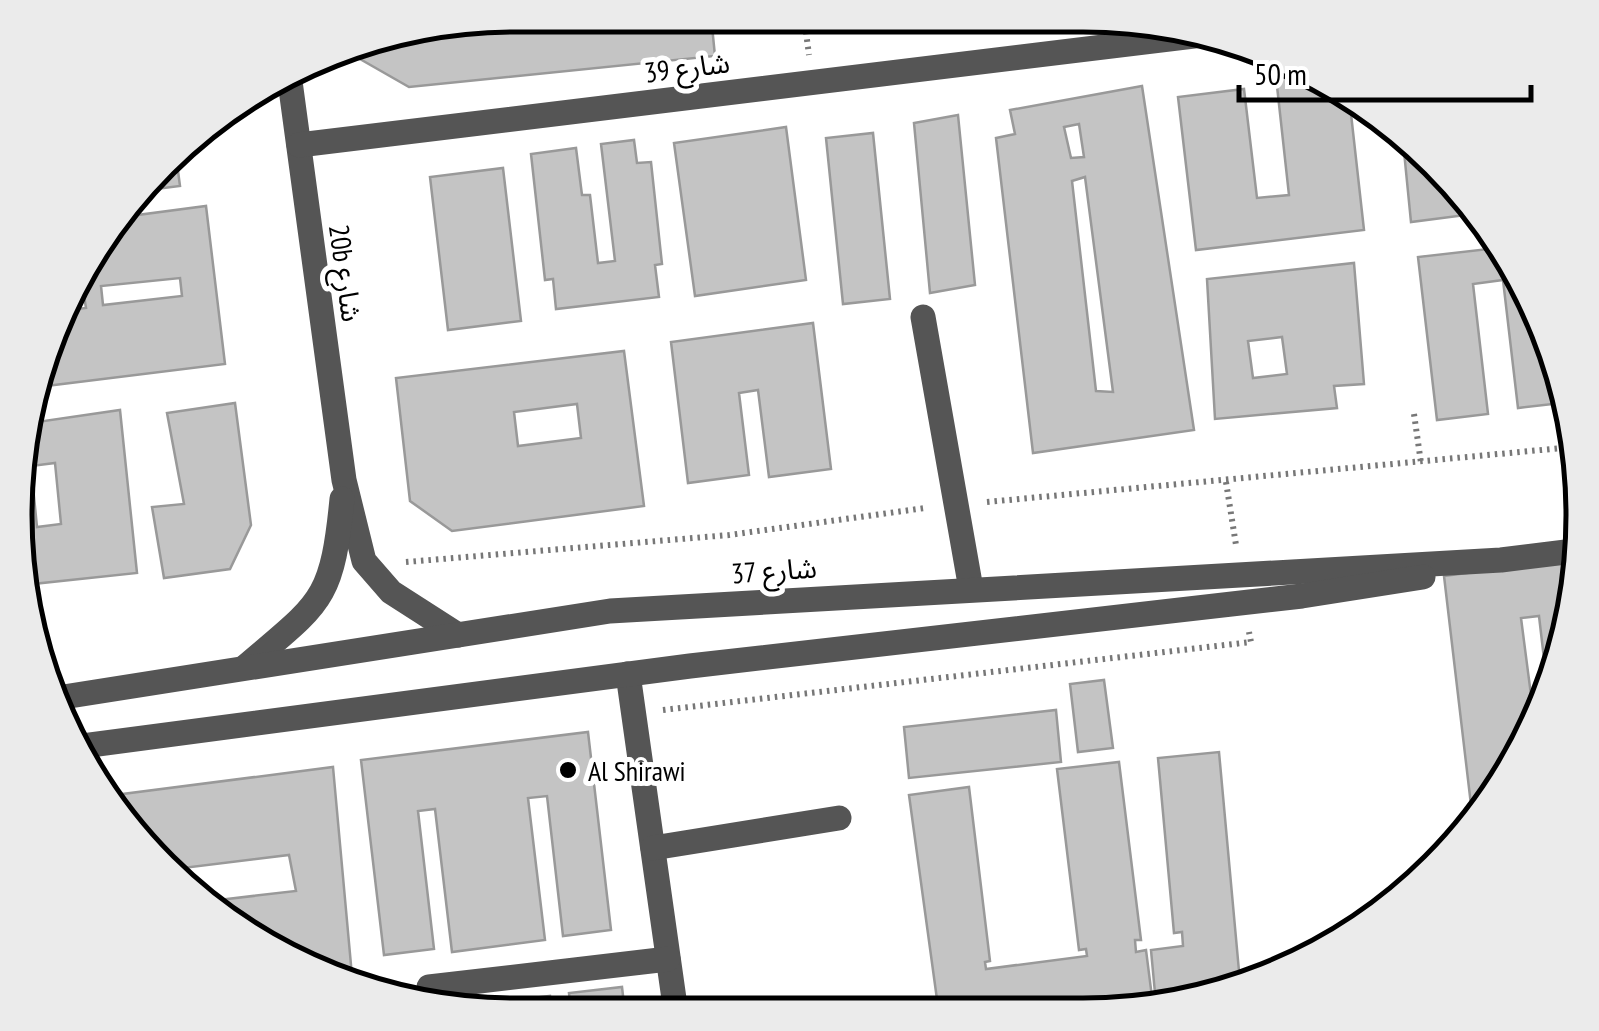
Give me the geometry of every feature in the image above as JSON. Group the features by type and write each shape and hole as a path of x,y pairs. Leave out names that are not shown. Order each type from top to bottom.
{"street":[{"name":"شارع 39","path":"298,144 1163,40"},
{"name":"20b شارع","path":"291,88 344,480 364,561 391,592 458,635"},
{"path":"923,317 971,589"},
{"name":"20b شارع","path":"243,669 302,619 329,585 344,480"},
{"name":"شارع 37","path":"68,696 610,611 1501,560 1564,553"},
{"name":"شارع 37","path":"91,745 628,674 1388,584 1501,560"},
{"path":"628,674 674,998"},
{"path":"652,848 840,818"},
{"path":"428,987 668,959"}],"path":[{"path":"1414,414 1422,463"},
{"path":"633,714 1251,642 1244,600"}],"building":[{"path":"516,32 713,32 715,56 409,87 360,59 421,42"},
{"path":"1276,77 1297,82 1351,113 1364,230 1196,250 1178,97 1244,89 1257,198 1289,195"},
{"path":"1142,86 1194,430 1033,453 996,138 1015,134 1010,110","holes":["1079,124 1084,157 1071,158 1064,127","1085,177 1113,392 1096,391 1072,181"]},
{"path":"958,115 975,285 930,293 914,123"},
{"path":"786,127 806,280 695,296 674,143"},
{"path":"873,133 890,299 843,304 826,138"},
{"path":"634,140 637,163 651,162 662,264 655,265 659,297 556,309 553,279 545,280 531,154 576,148 582,195 590,195 598,263 615,261 601,144"},
{"path":"1404,154 1462,215 1411,222"},
{"path":"503,168 521,321 448,330 430,177"},
{"path":"178,170 180,186 160,188"},
{"path":"206,206 225,364 50,385 79,309 86,308 84,298 97,274 137,215","holes":["180,278 182,296 103,305 101,286"]},
{"path":"1486,249 1517,302 1530,331 1553,404 1518,408 1503,280 1473,284 1488,414 1437,420 1418,257"},
{"path":"1354,263 1364,384 1334,386 1337,408 1215,419 1207,279","holes":["1282,337 1287,374 1253,378 1248,341"]},
{"path":"813,323 831,469 769,477 758,390 739,393 749,475 688,483 671,342"},
{"path":"624,351 644,506 452,531 410,501 396,378","holes":["577,404 581,438 518,446 514,412"]},
{"path":"235,403 251,525 230,569 164,578 152,507 184,504 167,413"},
{"path":"120,410 137,573 38,583 34,492 37,527 61,524 55,463 36,465 42,421"},
{"path":"1564,560 1544,660 1539,616 1521,618 1531,697 1502,757 1471,804 1444,576"},
{"path":"1104,680 1113,748 1078,752 1070,684"},
{"path":"1056,710 1061,762 909,778 904,727"},
{"path":"588,732 611,930 563,936 547,796 528,798 545,940 452,952 435,809 418,811 434,949 384,955 361,760"},
{"path":"1219,752 1239,973 1155,993 1151,950 1183,946 1182,932 1174,933 1158,758"},
{"path":"1119,762 1141,940 1135,940 1136,952 1146,950 1152,993 1084,998 937,998 909,795 969,787 990,961 985,962 986,969 1087,956 1086,949 1079,950 1057,769"},
{"path":"333,767 351,970 274,934 222,900 296,891 289,855 185,868 121,794"},
{"path":"622,987 623,998 570,998 569,993"}],"place":[{"name":"Al Shirawi","path":"568,770"}]}
